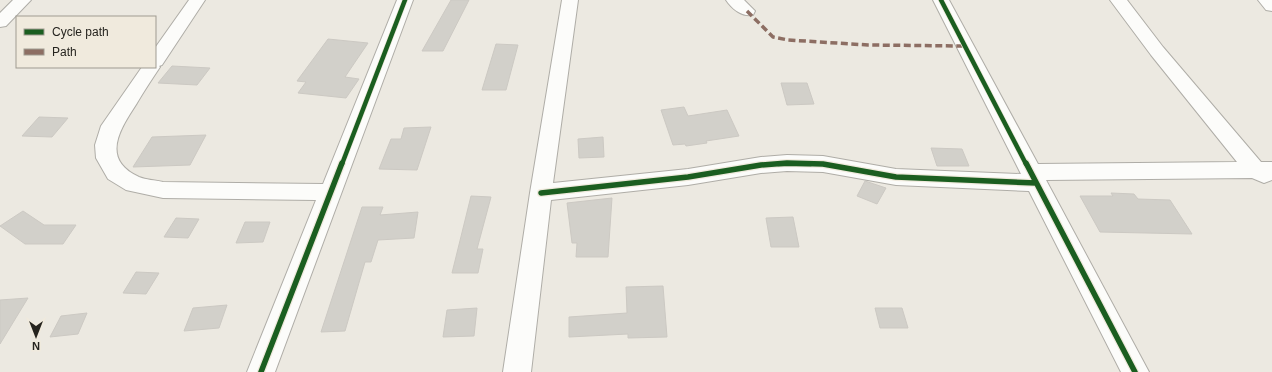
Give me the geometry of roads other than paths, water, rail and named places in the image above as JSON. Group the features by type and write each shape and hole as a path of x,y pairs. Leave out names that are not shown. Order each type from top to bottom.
{"street":[{"path":"0,22 23,0"},
{"path":"156,61 197,0"},
{"path":"261,372 405,0"},
{"path":"517,372 541,193 570,0"},
{"path":"734,0 747,11"},
{"path":"941,0 1135,372"},
{"path":"1118,0 1157,51 1266,173"},
{"path":"1266,0 1272,6"},
{"path":"150,68 112,126 105,145 106,158 116,173 134,184 163,190 331,192"},
{"path":"541,193 688,177 761,165 787,163 823,164 903,177 1033,178 1266,173"}]}
